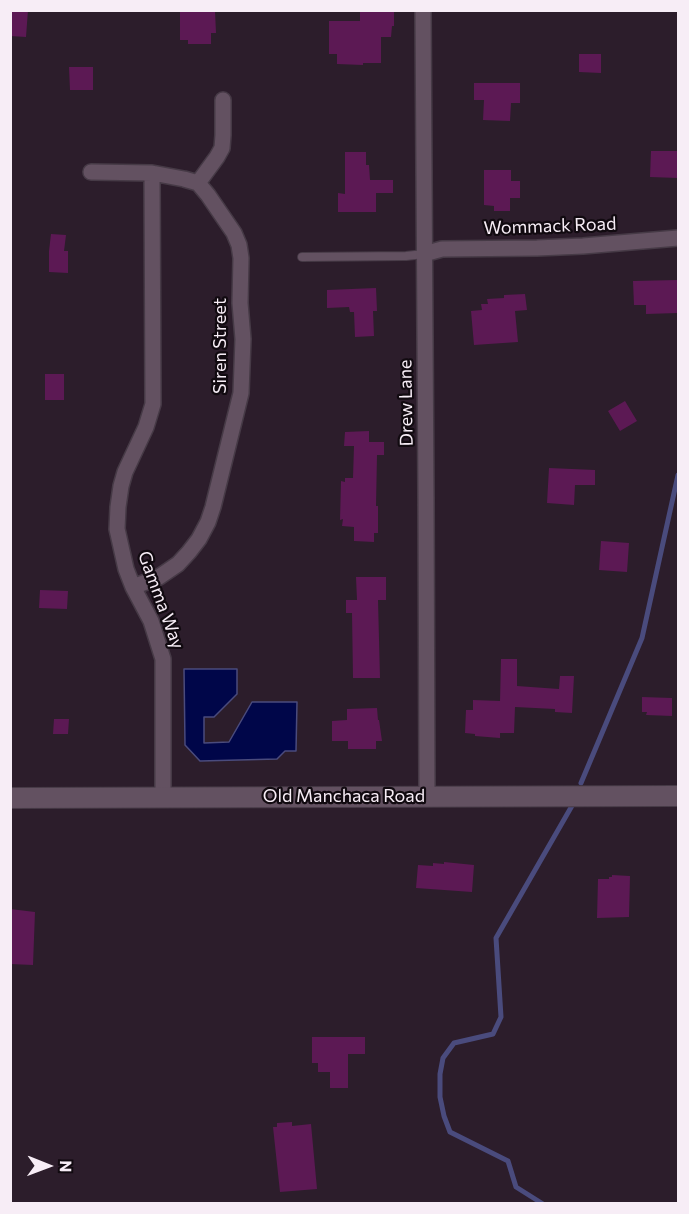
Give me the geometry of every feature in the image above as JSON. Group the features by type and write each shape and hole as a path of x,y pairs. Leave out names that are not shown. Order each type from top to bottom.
{"street":[{"name":"Drew Lane","path":"423,10 427,796"},
{"path":"91,172 152,173 198,183 222,148 223,100"},
{"name":"Gamma Way","path":"152,173 153,404 146,427 125,472 118,507 117,529 126,569 151,621 164,658 163,797"},
{"name":"Siren Street","path":"134,587 170,570 199,539 213,507 241,393 243,339 238,245 225,219 198,183"},
{"name":"Wommack Road","path":"424,254 442,249 583,246 678,238"},
{"name":"Old Manchaca Road","path":"10,798 678,796"}],"lane":[{"path":"302,257 424,254"}],"shaded area":[{"path":"184,669 237,669 237,694 214,717 204,717 204,743 229,742 252,702 297,702 296,751 285,751 277,759 200,761 185,745"}],"building":[{"path":"10,10 28,10 26,37 10,36"},
{"path":"360,10 394,10 391,37 381,37 381,63 337,64 337,54 329,54 329,21 360,21"},
{"path":"180,11 215,11 216,33 211,33 211,44 188,44 188,40 180,40"},
{"path":"579,54 601,54 601,73 579,72"},
{"path":"69,67 93,67 93,90 70,90"},
{"path":"474,83 520,83 520,103 511,103 510,121 483,120 484,100 474,100"},
{"path":"651,151 678,151 678,178 650,177"},
{"path":"345,152 366,152 366,165 369,165 370,180 393,180 393,193 376,193 376,212 338,212 338,193 345,194"},
{"path":"484,170 511,170 511,181 520,181 520,198 510,198 510,211 494,211 494,206 484,205"},
{"path":"51,234 66,235 64,251 68,251 68,273 49,272"},
{"path":"678,280 678,313 646,314 646,305 634,305 633,281"},
{"path":"376,288 377,311 373,311 374,336 355,337 354,312 350,312 349,307 327,308 327,290"},
{"path":"525,294 527,310 515,311 518,342 474,345 471,311 482,310 481,304 488,304 487,299"},
{"path":"45,374 64,374 64,400 45,400"},
{"path":"625,401 637,421 620,431 608,411"},
{"path":"369,431 369,442 384,442 384,455 377,455 378,533 374,533 374,542 354,541 354,527 342,526 343,519 340,520 341,481 345,482 345,478 353,478 354,446 344,446 345,432"},
{"path":"549,468 595,470 595,485 575,485 574,505 547,503"},
{"path":"601,541 629,543 627,572 599,570"},
{"path":"356,577 386,577 386,600 378,600 380,678 353,678 352,613 346,613 346,600 357,600"},
{"path":"40,590 68,591 67,609 39,608"},
{"path":"501,659 517,659 517,686 559,689 560,676 574,676 572,713 555,712 555,709 515,707 514,733 500,733 500,738 465,733 466,710 473,710 473,700 500,701"},
{"path":"642,697 672,698 672,716 646,715 647,712 642,712"},
{"path":"377,708 382,741 376,741 376,749 348,749 348,741 332,741 332,721 347,720 347,709"},
{"path":"54,719 69,719 68,734 53,734"},
{"path":"444,862 474,865 472,892 416,888 418,865 433,866 433,863 444,864"},
{"path":"612,875 630,876 629,917 597,918 598,879 609,879"},
{"path":"10,909 35,912 33,965 10,964"},
{"path":"312,1037 365,1037 365,1054 348,1054 348,1088 330,1088 330,1072 318,1072 318,1063 312,1063"},
{"path":"292,1122 292,1126 311,1124 317,1189 280,1192 273,1127 277,1127 277,1123"}],"waterway":[{"path":"581,783 642,638 678,475"},
{"path":"543,1204 516,1187 508,1161 450,1132 440,1097 440,1074 443,1058 454,1043 493,1034 501,1017 496,938 573,804"}]}
